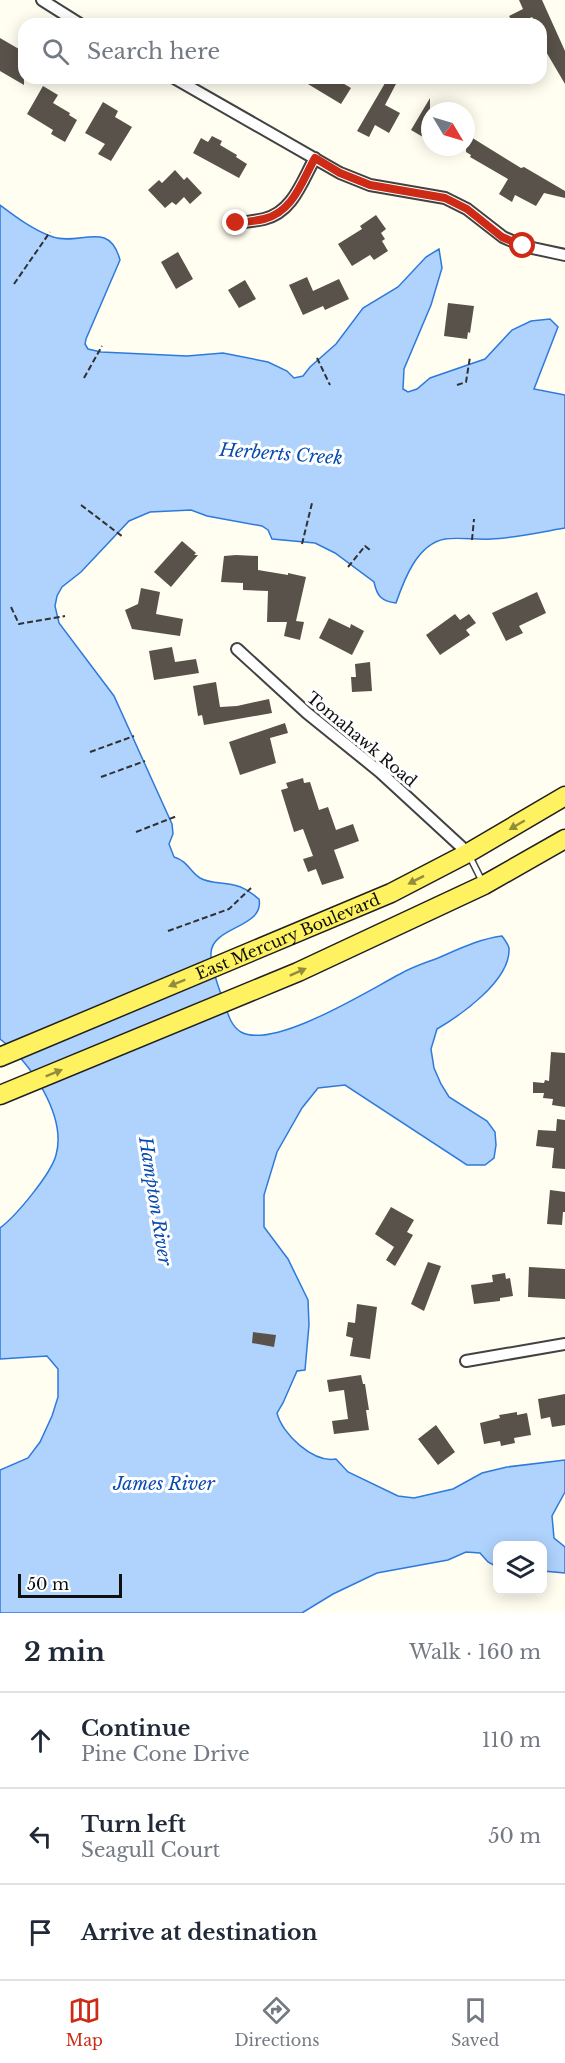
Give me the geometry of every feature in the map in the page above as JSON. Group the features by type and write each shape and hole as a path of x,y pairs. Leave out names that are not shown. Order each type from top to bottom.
{"main road":[{"name":"East Mercury Boulevard","path":"0,1056 391,893 468,853 565,796"},
{"name":"East Mercury Boulevard","path":"0,1095 309,967 484,885 565,839"}],"street":[{"path":"42,0 70,18"},
{"path":"185,84 340,173 370,185 445,198 467,209 502,237 523,246 565,255"},
{"path":"236,223 266,219 281,212 294,198 315,158"},
{"name":"Tomahawk Road","path":"237,649 307,713 381,772 468,853"},
{"path":"466,1361 565,1344"}],"lane":[{"path":"468,853 484,885"}],"path":[{"path":"14,284 50,232"},
{"path":"84,378 102,346"},
{"path":"317,357 330,385"},
{"path":"457,385 466,382 470,357"},
{"path":"302,544 312,503"},
{"path":"81,505 123,537"},
{"path":"472,540 474,519"},
{"path":"348,567 364,546 370,550"},
{"path":"11,607 19,624 65,616"},
{"path":"90,752 134,736"},
{"path":"101,777 145,761"},
{"path":"136,832 177,816"},
{"path":"168,931 229,909 251,888"}],"water":[{"name":"James River","path":"0,205 32,227 53,237 73,239 101,237 109,240 115,248 120,260 85,344 88,349 101,352 187,356 223,353 268,362 287,371 294,378 303,376 336,344 363,308 398,287 426,257 439,249 442,268 431,305 404,369 403,389 408,392 417,389 430,378 485,359 512,330 531,321 550,319 558,327 534,389 565,395 565,528 510,537 451,538 435,542 419,555 413,564 396,603 383,599 378,594 374,582 335,553 315,543 272,539 268,530 262,526 207,516 191,510 150,512 129,521 81,572 62,587 55,606 59,623 114,696 172,824 173,834 169,844 174,857 183,861 200,878 238,886 259,899 259,909 254,916 220,937 211,953 218,987 229,1016 241,1032 256,1035 275,1033 298,1026 345,1004 409,969 469,945 502,936 507,944 509,948 507,960 502,972 471,1006 437,1029 431,1049 434,1068 449,1097 487,1121 495,1132 494,1158 485,1165 467,1165 345,1085 318,1088 302,1108 277,1152 264,1195 264,1227 288,1259 308,1300 309,1325 305,1370 297,1371 277,1413 285,1430 309,1452 327,1459 336,1459 348,1472 398,1496 414,1498 453,1489 482,1473 507,1467 565,1460 565,1492 552,1516 554,1538 565,1547 565,1573 547,1571 547,1541 493,1541 493,1565 480,1553 466,1552 448,1560 377,1573 333,1594 302,1613 0,1613 0,1470 28,1458 40,1442 58,1397 58,1369 47,1356 0,1359 0,1228 23,1205 47,1173 56,1155 58,1140 51,1107 34,1075 0,1039"}],"building":[{"path":"519,0 542,0 565,51 565,84 547,53 547,18 510,18 509,16 523,9"},
{"path":"0,38 18,48 18,82 0,71"},
{"path":"308,84 344,84 351,88 341,104"},
{"path":"384,84 396,84 385,105 400,113 389,133 375,125 369,137 357,131"},
{"path":"43,86 58,95 53,103 77,120 65,142 51,134 53,130 27,114"},
{"path":"103,102 118,111 115,117 132,127 111,161 98,154 105,144 85,133"},
{"path":"421,113 421,136 411,130"},
{"path":"212,136 222,141 220,145 247,164 239,178 193,153 201,138 208,142"},
{"path":"475,140 521,168 524,167 565,191 565,198 544,193 536,206 515,195 512,202 499,194 508,179 470,157 475,156"},
{"path":"175,170 184,180 187,177 202,193 190,204 184,197 176,205 172,202 165,208 148,190 159,180 162,183"},
{"path":"376,215 386,229 381,233 385,239 382,241 388,251 374,260 370,255 352,266 338,244 362,229 360,226"},
{"path":"178,252 193,279 176,289 161,262"},
{"path":"307,277 313,291 339,279 349,299 325,310 323,306 303,315 289,285"},
{"path":"245,280 256,299 239,308 228,290"},
{"path":"448,303 474,306 467,339 444,336"},
{"path":"182,541 196,553 194,555 198,555 171,587 154,572"},
{"path":"224,556 258,556 258,570 306,577 296,621 304,622 300,640 284,636 287,622 267,622 268,591 243,590 243,583 221,582"},
{"path":"141,588 160,592 156,614 183,619 180,636 132,629 125,610 138,604"},
{"path":"537,592 546,613 519,626 523,633 506,641 492,613"},
{"path":"455,614 460,620 469,614 476,623 466,630 470,635 440,655 426,635"},
{"path":"329,618 350,628 351,624 364,631 352,655 319,638"},
{"path":"172,647 175,662 196,659 199,673 154,680 149,651"},
{"path":"370,662 372,691 352,692 351,677 356,677 355,664"},
{"path":"216,682 220,707 269,699 272,713 204,725 202,715 198,716 193,686"},
{"path":"285,723 288,733 270,738 276,763 240,775 229,742"},
{"path":"303,778 304,783 310,782 319,810 328,807 336,830 353,824 359,841 334,850 344,878 322,885 316,869 308,872 303,859 313,856 303,829 294,832 281,790 288,788 286,783"},
{"path":"551,1052 565,1053 565,1107 552,1105 553,1099 543,1098 544,1093 533,1093 533,1082 549,1081"},
{"path":"557,1119 565,1120 565,1169 552,1168 554,1148 536,1146 538,1130 556,1131"},
{"path":"550,1190 565,1192 565,1212 563,1212 562,1225 547,1224"},
{"path":"391,1207 414,1220 407,1232 413,1235 395,1266 386,1260 394,1247 375,1234"},
{"path":"428,1262 441,1266 424,1311 411,1304"},
{"path":"529,1267 565,1269 565,1299 528,1297"},
{"path":"505,1273 506,1279 510,1278 513,1296 500,1298 500,1301 474,1304 471,1285 493,1282 492,1275"},
{"path":"357,1304 377,1307 370,1359 350,1356 353,1338 346,1336 348,1322 355,1323"},
{"path":"253,1332 276,1335 274,1347 252,1343"},
{"path":"361,1375 363,1384 365,1384 369,1410 366,1410 369,1430 334,1434 332,1421 348,1419 344,1390 329,1392 327,1380"},
{"path":"565,1394 565,1425 552,1427 550,1417 541,1419 538,1399"},
{"path":"517,1412 517,1415 527,1413 531,1435 514,1438 515,1443 501,1446 500,1441 484,1444 480,1423 500,1418 499,1415"},
{"path":"436,1425 455,1452 438,1465 418,1439"}],"route":[{"path":"236,223 266,219 281,212 294,198 315,158 340,173 370,185 445,198 467,209 502,237 523,246"}],"water label":[{"name":"Herberts Creek","path":"281,454"},
{"name":"Hampton River","path":"155,1201"}]}
